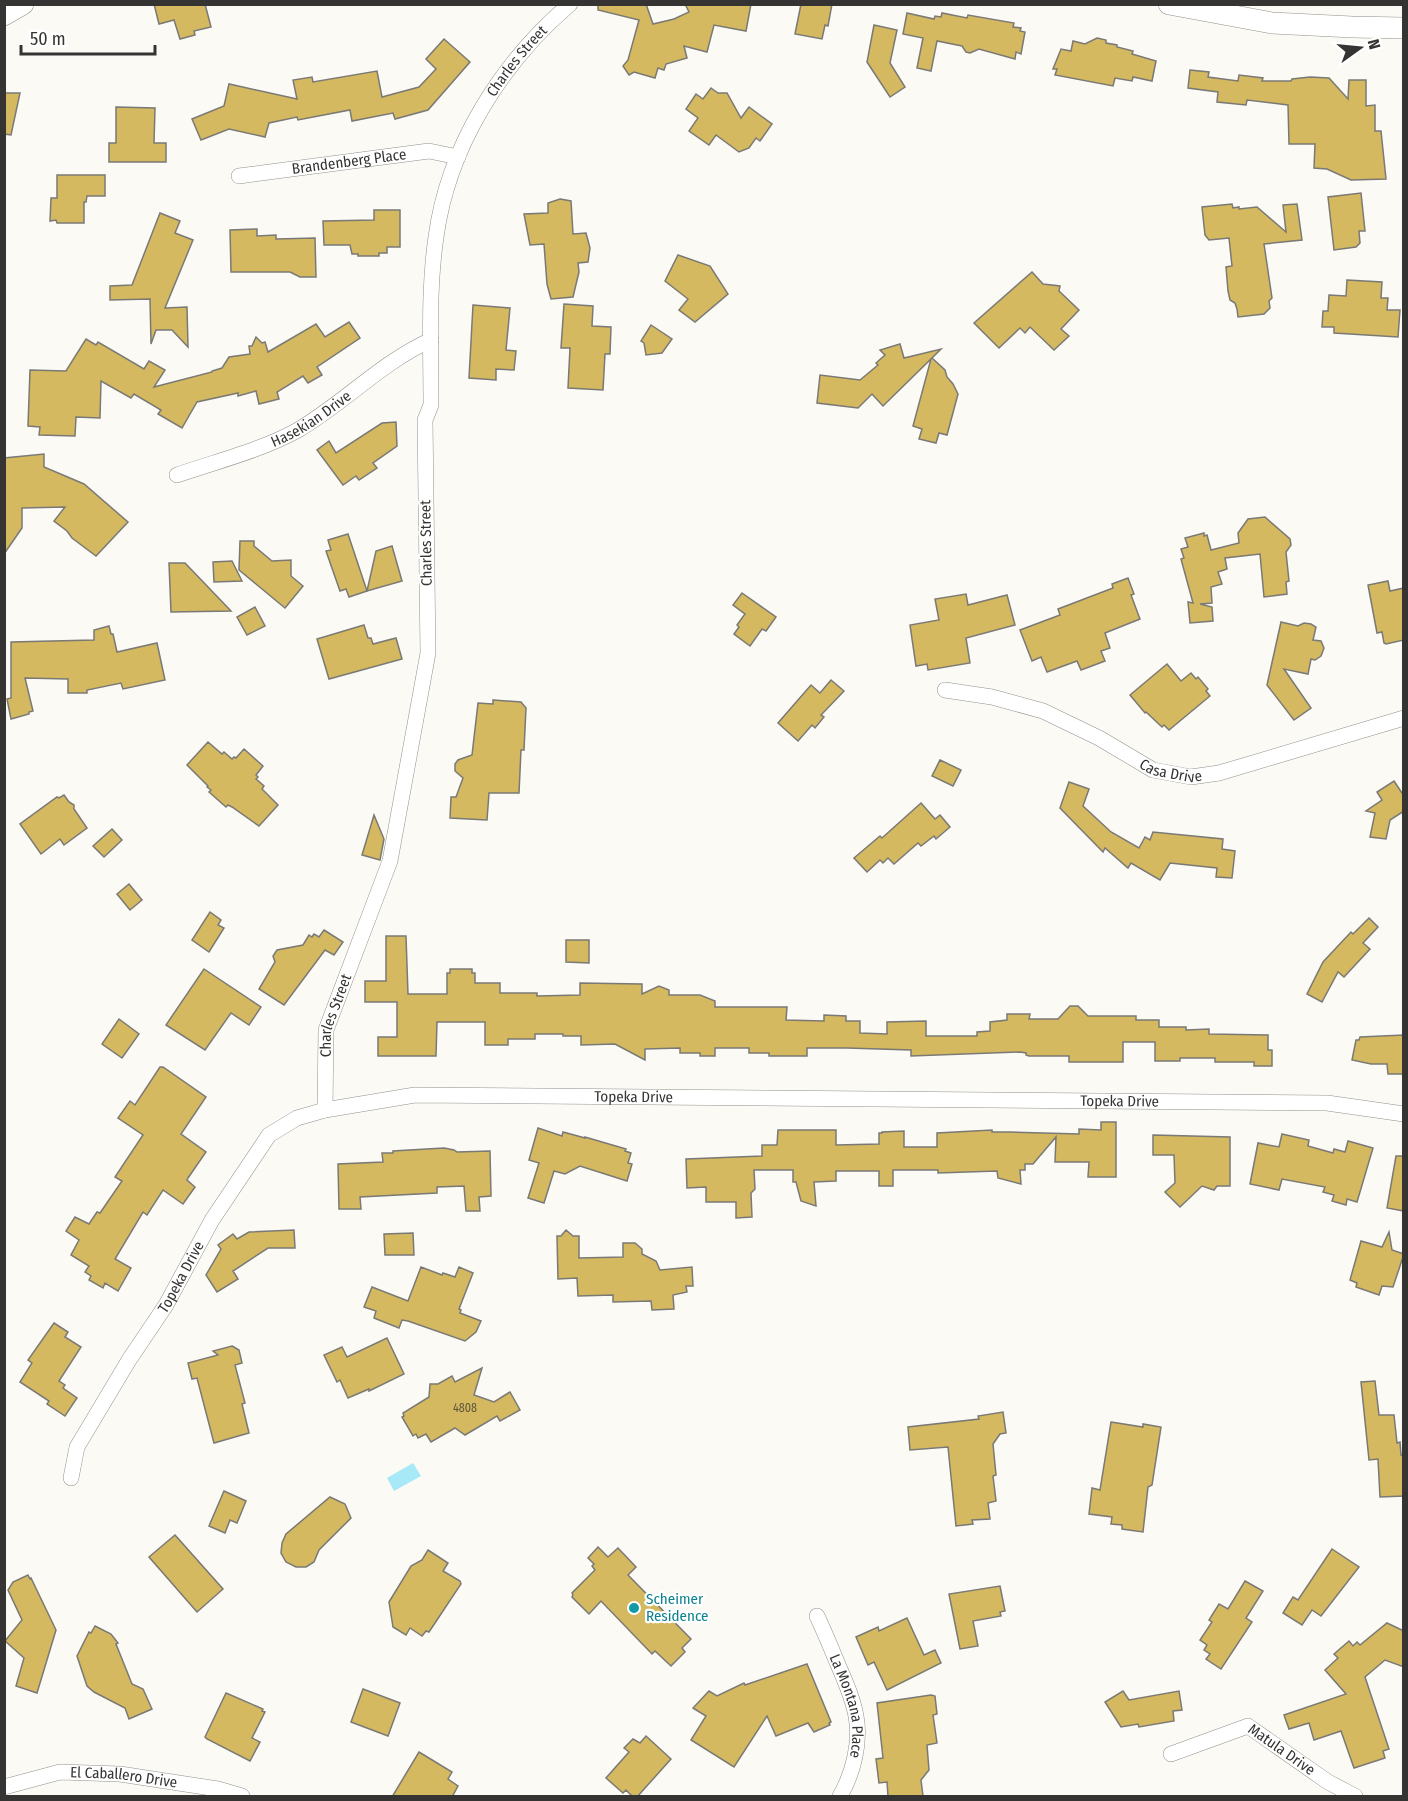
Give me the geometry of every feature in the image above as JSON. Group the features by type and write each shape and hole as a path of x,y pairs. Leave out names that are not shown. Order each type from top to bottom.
{"main road":[{"path":"4,15 23,4"},
{"path":"1169,4 1272,22 1404,28"}],"street":[{"name":"Charles Street","path":"325,1110 326,1030 390,861 428,653 425,420 431,405 432,275 436,237 445,191 474,122 503,77 521,52 570,4"},
{"name":"Brandenberg Place","path":"239,176 429,151 458,157"},
{"name":"Hasekian Drive","path":"177,476 270,444 298,430 324,414 407,351 431,340"},
{"name":"Casa Drive","path":"945,690 992,697 1043,711 1099,738 1153,770 1191,777 1219,772 1404,718"},
{"name":"Topeka Drive","path":"71,1478 77,1447 133,1354 166,1305 212,1220 269,1135 297,1118 325,1110 415,1095 1327,1103 1404,1114"},
{"name":"La Montana Place","path":"817,1616 853,1701 857,1718 854,1759 848,1783 840,1797"},
{"name":"Matula Drive","path":"1171,1754 1248,1726 1328,1782 1355,1797"},
{"name":"El Caballero Drive","path":"4,1788 60,1772 120,1774 218,1789 242,1797"},
{"path":"4,1788 8,1797"}],"water":[{"path":"413,1463 421,1476 394,1491 387,1478"}],"building":[{"path":"154,4 205,4 211,27 194,31 195,35 180,39 174,20 159,24"},
{"path":"598,4 646,4 653,24 674,19 689,12 685,4 751,4 746,31 714,25 707,52 684,46 687,58 666,64 664,70 658,68 655,78 634,72 629,75 623,66 628,60 639,20 598,10"},
{"path":"801,4 832,4 828,26 825,25 822,39 795,34"},
{"path":"907,13 934,19 935,16 941,17 942,13 967,18 968,15 1014,23 1013,27 1021,28 1020,31 1025,32 1021,54 1016,52 1015,59 979,49 970,53 966,52 962,46 937,41 931,71 917,68 923,38 903,34"},
{"path":"874,25 897,30 890,63 905,87 890,97 867,62"},
{"path":"1097,38 1133,51 1132,54 1156,61 1152,81 1133,77 1132,81 1115,78 1113,86 1055,75 1057,69 1053,69 1061,49 1071,51 1073,41 1085,44"},
{"path":"444,39 470,62 428,110 395,119 393,113 352,121 350,110 298,120 297,117 269,123 265,137 229,129 201,140 192,119 224,106 229,84 297,99 293,80 312,77 313,82 377,71 382,97 419,87 436,69 426,59"},
{"path":"1190,70 1209,72 1208,77 1238,81 1239,75 1263,78 1262,81 1291,81 1310,77 1329,78 1348,99 1349,80 1366,80 1366,106 1375,105 1375,131 1381,131 1386,179 1351,180 1327,169 1314,168 1315,144 1289,144 1288,105 1247,100 1246,105 1217,102 1218,92 1188,88"},
{"path":"711,88 718,93 727,93 741,118 749,107 772,124 760,141 756,138 749,148 739,152 716,135 709,145 689,131 698,118 686,109 696,94 703,99"},
{"path":"4,93 20,93 11,135 4,134"},
{"path":"116,107 155,108 154,143 166,143 166,162 109,162 109,143 116,143"},
{"path":"57,175 105,175 105,196 87,196 84,202 84,223 50,221 51,198 57,198"},
{"path":"1361,193 1365,231 1359,231 1360,243 1356,247 1334,250 1328,197"},
{"path":"560,199 571,201 573,234 586,233 590,248 588,262 578,263 579,272 573,297 551,299 547,284 544,244 530,245 524,214 548,213 548,203"},
{"path":"1232,204 1233,208 1239,207 1239,209 1257,207 1286,232 1283,205 1297,204 1302,240 1264,244 1272,298 1269,301 1270,308 1264,314 1238,317 1235,303 1230,300 1228,291 1226,267 1232,266 1229,238 1209,240 1205,235 1202,207"},
{"path":"374,210 400,210 400,247 387,247 387,253 379,253 379,256 358,256 358,254 352,254 350,245 324,245 323,221 374,220"},
{"path":"160,213 180,221 175,233 193,240 165,308 187,307 188,347 172,330 156,330 151,344 150,299 110,300 110,286 132,285"},
{"path":"257,229 257,236 276,235 276,239 315,238 316,277 300,277 290,272 231,272 230,230"},
{"path":"678,255 710,266 728,294 695,322 679,310 688,299 665,281"},
{"path":"1032,272 1043,284 1060,286 1059,291 1079,310 1061,329 1069,336 1054,350 1030,327 1025,333 1020,328 999,348 974,323"},
{"path":"1347,280 1382,282 1381,298 1388,298 1387,310 1400,310 1398,337 1334,333 1334,327 1322,327 1323,311 1328,311 1329,295 1346,296"},
{"path":"564,304 593,306 592,326 611,327 610,354 605,354 603,390 568,388 570,348 561,348"},
{"path":"473,305 510,308 506,350 516,351 514,370 496,369 496,380 469,378"},
{"path":"349,322 360,338 317,367 322,375 308,383 303,376 277,392 279,399 259,404 256,391 197,402 182,428 158,414 161,410 134,394 131,398 101,381 100,418 76,417 75,436 39,435 40,427 28,426 30,370 66,371 86,339 96,345 98,342 144,369 149,361 165,370 154,387 222,368 229,357 250,354 249,346 252,346 256,337 262,343 265,342 268,352 316,324 325,337"},
{"path":"651,325 672,339 662,353 646,355 644,343 641,341"},
{"path":"900,344 904,358 941,349 932,358 945,370 958,394 947,435 939,433 936,443 919,439 922,429 913,426 931,359 883,406 872,394 858,408 817,403 820,375 860,380 878,365 876,363 885,355 880,350"},
{"path":"396,422 397,446 373,463 377,468 359,480 356,476 343,485 317,450 329,441 336,453 382,423"},
{"path":"44,454 44,467 84,484 128,522 96,556 54,521 65,507 22,508 22,528 4,554 4,458"},
{"path":"1265,517 1290,539 1291,545 1286,552 1289,581 1286,582 1287,594 1264,597 1260,554 1225,558 1227,569 1218,572 1222,584 1211,587 1212,603 1200,604 1212,607 1213,621 1190,623 1188,602 1193,603 1181,559 1184,558 1181,549 1188,547 1185,538 1204,533 1204,536 1207,535 1211,550 1239,543 1238,533 1248,519"},
{"path":"348,534 367,591 349,597 346,589 340,591 326,551 331,550 328,540"},
{"path":"240,541 254,541 254,546 272,561 291,560 291,576 303,586 285,608 239,570"},
{"path":"392,546 402,581 367,591 376,551"},
{"path":"232,561 242,581 214,582 213,562"},
{"path":"169,563 185,563 231,611 171,612"},
{"path":"1128,578 1134,594 1131,595 1140,619 1105,633 1110,648 1101,651 1105,661 1081,670 1077,661 1047,672 1041,657 1032,661 1020,630 1060,615 1058,609 1113,588 1112,584"},
{"path":"1388,581 1390,591 1404,588 1404,640 1386,644 1382,632 1377,633 1368,585"},
{"path":"742,593 776,617 766,631 762,629 750,646 734,634 745,614 733,605"},
{"path":"966,594 968,605 1007,595 1015,625 966,638 970,663 928,670 927,664 916,666 910,625 939,620 935,599"},
{"path":"255,607 265,626 247,635 237,617"},
{"path":"1281,622 1298,626 1304,623 1311,624 1316,627 1313,640 1321,641 1324,648 1321,656 1315,660 1311,659 1308,674 1284,669 1311,708 1294,720 1267,685"},
{"path":"364,625 368,638 371,638 373,644 396,638 402,659 329,679 317,639"},
{"path":"109,626 117,652 157,643 165,680 123,689 121,683 87,690 87,693 68,693 68,679 25,678 33,711 11,719 7,699 11,698 11,642 94,640 94,630"},
{"path":"1167,664 1181,681 1191,673 1196,679 1198,677 1208,689 1206,691 1210,696 1169,730 1145,713 1130,695"},
{"path":"831,680 844,691 821,715 824,717 815,728 812,725 798,741 778,723 811,685 820,693"},
{"path":"493,700 521,702 526,708 519,793 489,793 487,820 450,818 451,797 456,797 463,778 455,771 455,764 458,760 472,755 478,703 493,704"},
{"path":"208,742 232,759 244,749 263,766 256,775 258,777 256,779 264,786 262,789 278,805 259,826 232,807 228,805 226,807 209,792 211,790 208,786 187,765"},
{"path":"940,760 961,770 953,786 932,776"},
{"path":"1394,781 1404,796 1404,811 1390,820 1386,839 1370,837 1375,813 1366,811 1382,800 1377,792"},
{"path":"1069,782 1089,789 1083,806 1111,832 1139,848 1145,837 1150,840 1153,832 1223,839 1222,849 1235,851 1232,878 1216,877 1217,868 1170,863 1160,880 1131,863 1128,868 1105,848 1103,852 1060,808"},
{"path":"64,795 74,805 74,809 87,828 64,845 60,839 41,854 20,824 57,797"},
{"path":"921,803 935,819 940,815 950,827 936,839 934,836 921,846 918,843 894,864 888,858 883,863 880,860 867,872 854,858 880,836 882,838"},
{"path":"374,815 384,839 380,860 362,855"},
{"path":"112,829 122,840 104,857 93,846"},
{"path":"129,884 142,900 130,910 117,894"},
{"path":"210,912 221,920 218,925 224,928 209,952 192,940"},
{"path":"1369,918 1378,927 1363,943 1370,949 1344,977 1338,972 1322,1002 1307,994 1323,962 1351,932 1353,934"},
{"path":"324,930 343,942 334,955 325,950 284,1005 259,989 275,962 273,956 277,950 303,945 309,935 312,937 314,934 319,937"},
{"path":"386,936 406,936 408,994 447,994 447,973 450,973 450,969 472,969 472,973 475,973 475,983 500,983 500,993 537,993 537,996 580,995 580,983 642,984 642,994 659,986 669,990 669,995 700,995 715,1001 715,1007 787,1007 786,1020 824,1021 824,1015 846,1016 846,1021 860,1021 860,1033 887,1034 887,1022 926,1021 926,1036 977,1036 977,1032 990,1031 990,1022 1007,1020 1007,1014 1030,1014 1029,1019 1058,1019 1070,1006 1078,1006 1088,1016 1136,1016 1136,1020 1159,1020 1159,1027 1186,1027 1186,1030 1209,1029 1209,1034 1268,1035 1268,1050 1272,1050 1272,1066 1254,1066 1254,1062 1215,1062 1215,1058 1155,1061 1155,1042 1123,1042 1123,1062 1069,1062 1069,1056 1029,1056 1020,1052 911,1056 911,1050 847,1048 807,1048 807,1056 769,1056 769,1053 749,1053 749,1048 715,1048 715,1056 680,1053 680,1048 645,1049 645,1060 615,1044 581,1045 581,1036 563,1036 563,1034 535,1034 535,1039 508,1039 508,1045 485,1045 485,1022 437,1022 436,1056 378,1056 378,1037 397,1037 397,1002 365,1002 365,981 386,981"},
{"path":"566,940 589,940 589,963 566,962"},
{"path":"204,969 261,1007 249,1025 231,1013 205,1050 166,1025"},
{"path":"119,1019 139,1034 122,1058 102,1044"},
{"path":"1404,1035 1404,1074 1388,1074 1387,1064 1371,1064 1352,1060 1356,1040 1360,1037"},
{"path":"160,1067 206,1097 181,1134 206,1152 187,1180 195,1187 183,1204 163,1190 147,1215 143,1212 115,1259 131,1268 118,1291 105,1283 103,1288 89,1280 91,1276 85,1272 89,1266 71,1255 79,1240 66,1231 75,1217 89,1224 97,1212 100,1213 122,1181 115,1177 143,1135 118,1118 130,1101 135,1105"},
{"path":"1101,1122 1116,1122 1116,1177 1088,1177 1089,1162 1055,1162 1056,1137 1033,1164 1025,1164 1025,1170 1020,1170 1021,1184 998,1178 997,1171 938,1173 938,1170 893,1170 893,1186 879,1186 879,1171 836,1171 836,1181 814,1182 816,1206 801,1201 796,1182 793,1182 793,1170 754,1170 755,1189 751,1193 752,1217 736,1218 736,1202 706,1202 706,1187 687,1188 686,1159 762,1156 762,1145 777,1145 778,1130 836,1130 836,1145 879,1144 879,1133 904,1131 904,1147 937,1147 937,1133 992,1130 992,1132 1079,1134 1079,1129 1101,1130"},
{"path":"538,1128 562,1136 563,1132 626,1149 625,1151 631,1153 628,1163 632,1164 627,1181 580,1166 565,1174 554,1171 544,1203 528,1198 539,1163 529,1160"},
{"path":"1282,1134 1309,1140 1308,1146 1333,1153 1334,1149 1345,1152 1348,1141 1373,1148 1357,1202 1347,1199 1346,1205 1332,1201 1334,1195 1323,1192 1325,1187 1282,1179 1279,1190 1250,1184 1258,1143 1279,1147"},
{"path":"1153,1135 1230,1137 1230,1186 1217,1186 1214,1190 1202,1186 1180,1207 1165,1192 1175,1183 1174,1155 1153,1155"},
{"path":"444,1148 457,1152 490,1151 491,1196 479,1197 480,1211 466,1211 464,1186 437,1187 437,1193 360,1197 361,1209 339,1209 338,1164 383,1162 382,1153"},
{"path":"1396,1156 1404,1156 1404,1211 1387,1208"},
{"path":"294,1230 295,1248 268,1248 233,1271 238,1279 217,1292 206,1275 221,1249 218,1245 233,1234 237,1239 249,1232"},
{"path":"566,1230 573,1236 579,1236 579,1258 623,1257 623,1243 635,1243 642,1249 642,1254 656,1261 660,1270 692,1267 693,1286 686,1286 687,1292 673,1295 674,1309 652,1310 651,1301 613,1302 613,1295 578,1296 577,1278 558,1279 557,1236 561,1236"},
{"path":"1389,1232 1392,1250 1404,1254 1393,1287 1382,1286 1379,1295 1356,1287 1357,1283 1350,1280 1361,1241 1382,1247"},
{"path":"413,1233 414,1255 385,1255 384,1234"},
{"path":"421,1267 455,1277 459,1267 473,1273 459,1309 460,1313 481,1321 476,1332 465,1341 408,1321 402,1320 399,1328 374,1318 376,1311 364,1307 372,1287 408,1301"},
{"path":"54,1323 68,1332 65,1337 81,1347 59,1381 65,1385 63,1388 77,1398 65,1416 47,1404 49,1401 20,1382 32,1363 28,1360"},
{"path":"387,1338 404,1374 369,1391 369,1389 348,1398 340,1380 337,1382 324,1355 342,1347 347,1357"},
{"path":"232,1346 239,1350 242,1363 235,1365 245,1403 242,1404 249,1433 214,1443 197,1378 192,1379 188,1363 218,1355 213,1351"},
{"path":"482,1368 474,1395 494,1402 510,1392 520,1410 500,1421 497,1416 465,1435 455,1428 431,1442 426,1434 418,1438 416,1434 413,1436 402,1417 403,1413 429,1397 430,1384 438,1384 452,1376 455,1382"},
{"path":"1375,1381 1379,1415 1394,1415 1397,1443 1400,1442 1401,1455 1404,1455 1404,1496 1380,1497 1378,1459 1369,1460 1361,1382"},
{"path":"1003,1412 1006,1433 1000,1434 993,1444 996,1501 988,1503 990,1519 972,1520 973,1524 956,1526 948,1447 910,1450 908,1427 979,1419 978,1416"},
{"path":"1111,1422 1161,1427 1152,1485 1148,1487 1143,1532 1122,1529 1122,1525 1111,1524 1112,1517 1089,1514 1092,1488 1100,1490"},
{"path":"224,1491 246,1501 237,1523 230,1520 225,1533 209,1526"},
{"path":"330,1497 345,1504 351,1518 319,1550 314,1562 306,1567 296,1567 286,1562 281,1553 286,1534"},
{"path":"175,1535 223,1589 197,1612 149,1557"},
{"name":"Scheimer Residence","path":"598,1547 608,1557 618,1548 636,1567 628,1575 691,1639 682,1648 685,1652 671,1666 655,1651 652,1654 601,1601 589,1614 572,1597 572,1593 595,1570 592,1566 594,1564 588,1558"},
{"path":"1332,1549 1359,1567 1321,1616 1312,1610 1302,1625 1283,1613 1293,1597 1298,1600"},
{"path":"428,1550 448,1563 443,1571 460,1581 461,1584 429,1632 426,1631 422,1636 410,1628 406,1635 393,1627 389,1602 411,1566 422,1560"},
{"path":"28,1575 56,1630 37,1693 16,1686 24,1658 5,1641 22,1620 8,1590 13,1582"},
{"path":"1245,1581 1263,1591 1246,1618 1252,1622 1221,1669 1206,1659 1210,1654 1204,1650 1207,1645 1200,1640 1212,1622 1209,1620 1219,1604 1228,1609"},
{"path":"1000,1586 1005,1611 1000,1612 1001,1616 973,1621 978,1646 960,1649 949,1594"},
{"path":"907,1618 924,1655 935,1650 941,1663 887,1690 874,1662 868,1665 856,1637 878,1627 879,1631"},
{"path":"1387,1623 1404,1631 1404,1667 1385,1660 1365,1677 1389,1749 1383,1751 1385,1758 1354,1768 1341,1731 1314,1740 1309,1723 1289,1729 1284,1715 1346,1694 1325,1670 1338,1658 1334,1654 1349,1641 1353,1646 1357,1642 1360,1645"},
{"path":"95,1626 111,1634 118,1643 116,1644 132,1684 143,1689 152,1709 129,1719 125,1708 87,1686 77,1656 89,1632 91,1633"},
{"path":"807,1664 831,1722 830,1725 814,1732 808,1723 776,1736 767,1716 734,1767 691,1740 706,1716 693,1708 709,1691 717,1696 744,1683 745,1685"},
{"path":"363,1689 400,1703 388,1736 351,1722"},
{"path":"1123,1691 1129,1700 1179,1691 1182,1710 1173,1711 1174,1721 1139,1727 1138,1724 1121,1727 1105,1702"},
{"path":"226,1693 263,1709 262,1711 265,1712 252,1738 260,1742 250,1761 205,1737"},
{"path":"935,1696 937,1714 933,1715 937,1743 927,1745 929,1770 921,1780 923,1796 888,1796 887,1782 879,1783 876,1759 883,1758 877,1703"},
{"path":"646,1736 671,1759 637,1797 633,1797 626,1790 623,1793 606,1778 629,1752 624,1748 633,1739 640,1743"},
{"path":"419,1752 452,1772 448,1779 458,1786 452,1797 392,1797"}],"place":[{"name":"Scheimer Residence","path":"634,1608"}]}
